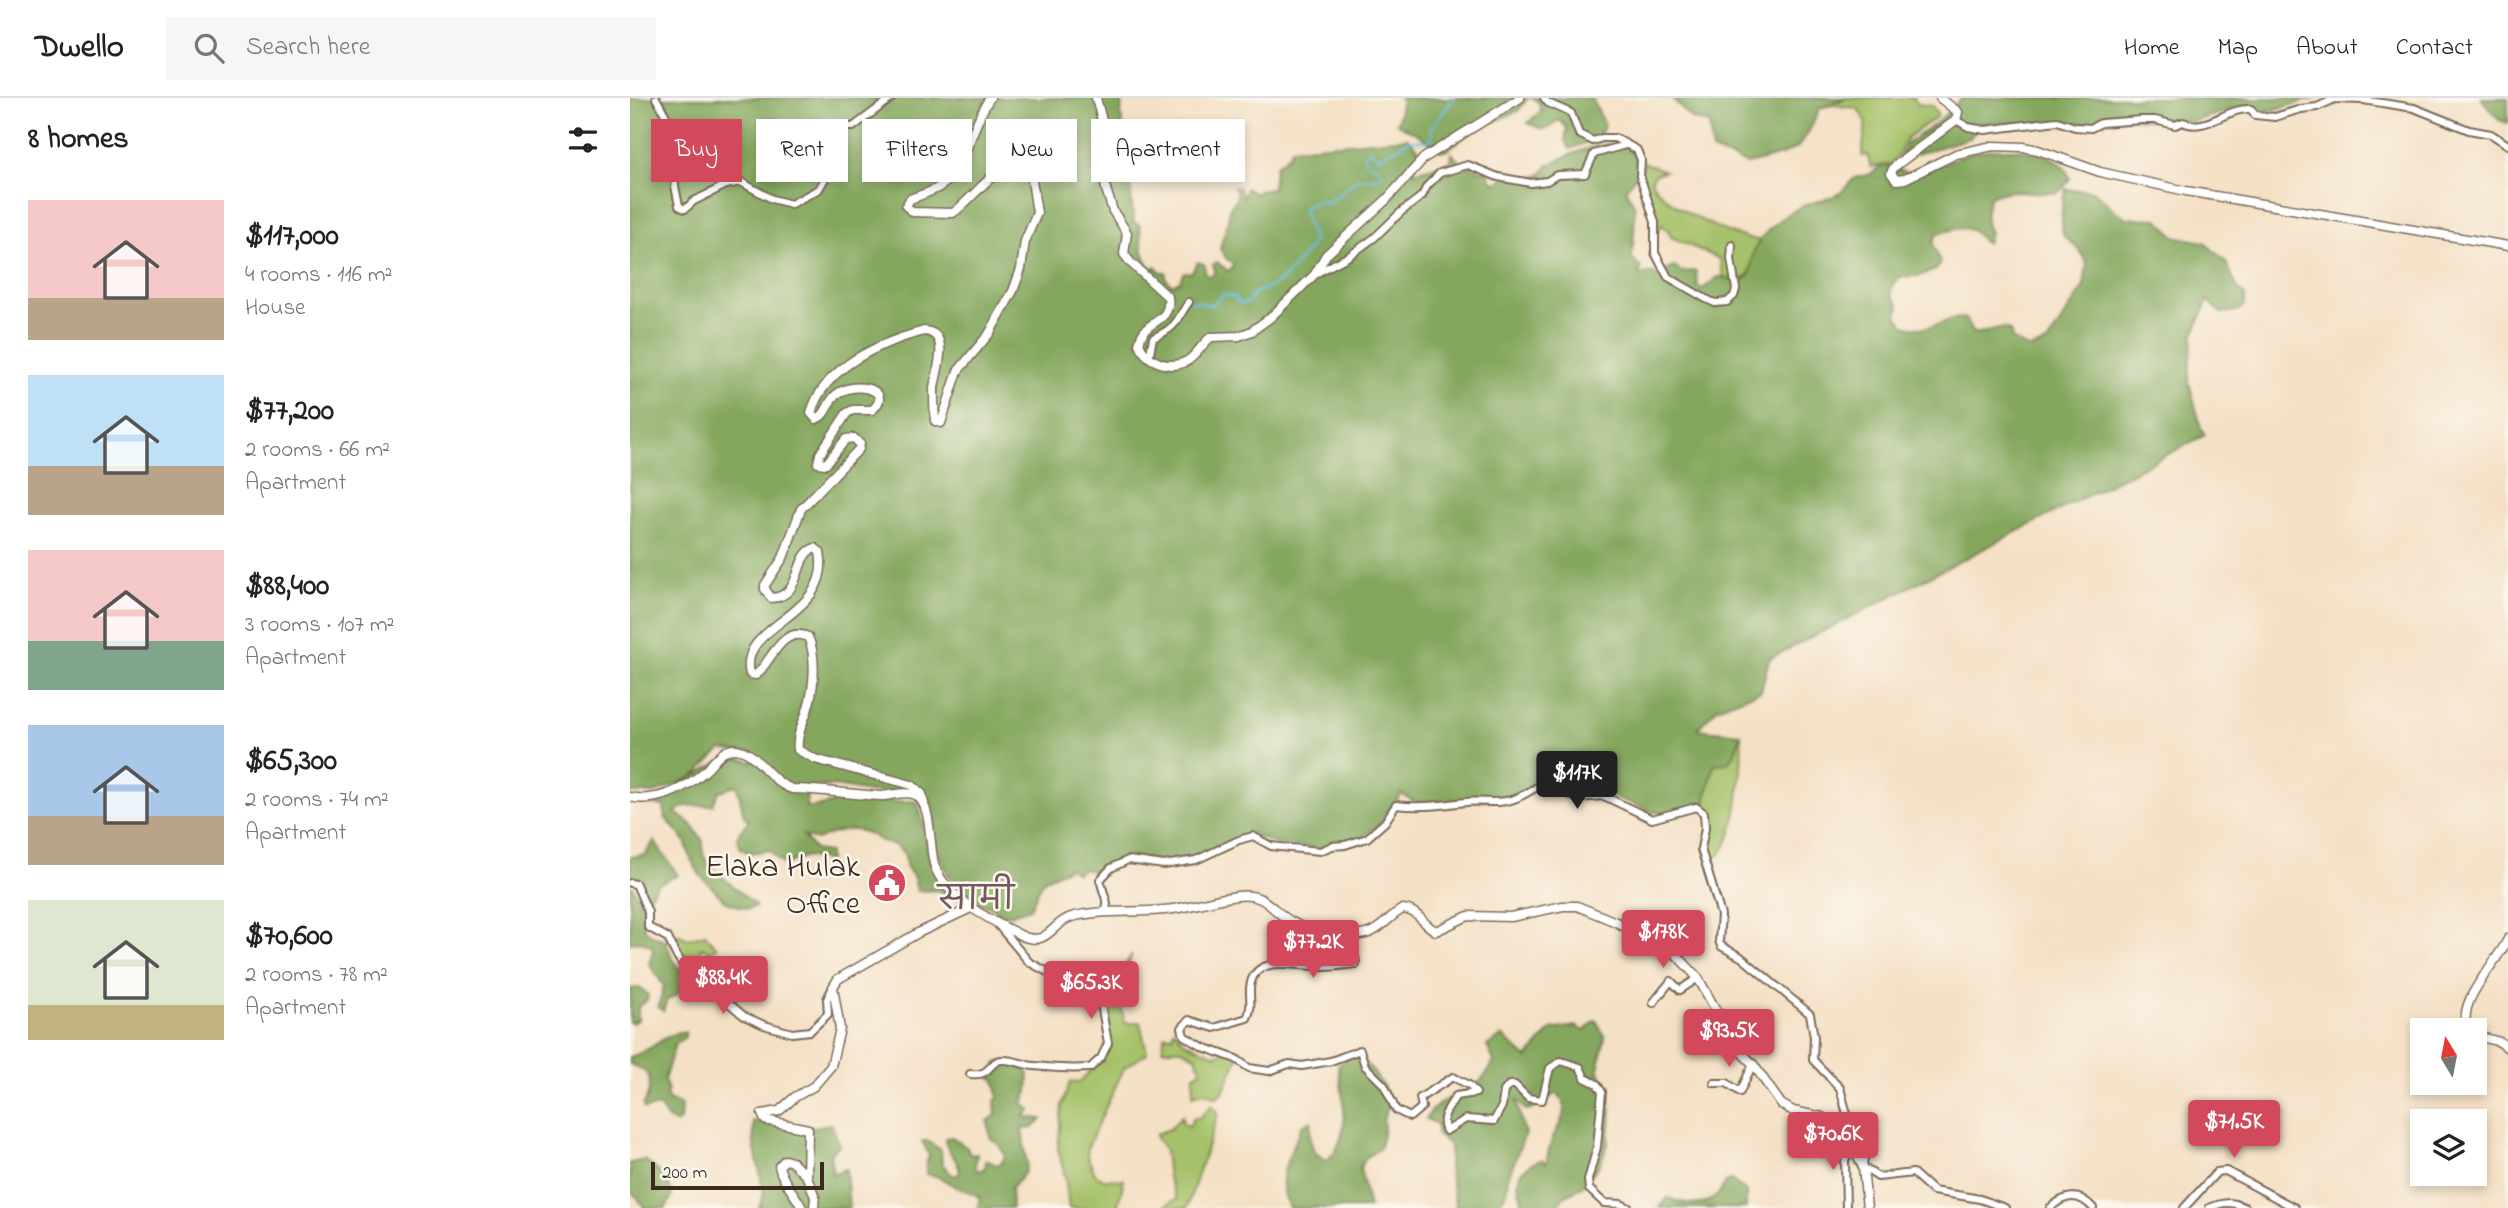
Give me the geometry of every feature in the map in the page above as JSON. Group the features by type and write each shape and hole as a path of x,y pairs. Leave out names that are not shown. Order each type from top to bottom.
{"main road":[{"path":"990,98 977,120 955,172 942,186 910,199 906,206 913,212 953,213 994,176 1016,161 1025,161 1030,167 1037,212 1027,234 1021,269 1013,291 989,334 958,371 941,423 935,421 934,413 940,349 938,337 931,332 918,333 883,344 838,374 817,395 811,413 816,419 823,416 827,405 836,394 847,389 869,387 874,390 877,401 872,410 853,410 848,413 820,454 818,463 826,464 846,439 855,438 860,444 859,449 801,509 783,558 765,585 771,598 787,592 792,587 807,553 815,548 820,552 822,565 817,587 800,607 758,640 748,665 750,674 756,675 781,642 799,635 808,637 812,651 812,684 809,706 798,733 798,750 815,759 912,785 922,794 936,871 947,888 971,908 1021,935 1037,939 1046,936 1068,918 1106,911 1169,910 1228,897 1254,896 1264,899 1293,923 1340,936 1363,935 1380,927 1403,909 1414,912 1436,931 1468,916 1511,917 1563,906 1577,906 1616,922 1674,952 1699,978 1737,1048 1781,1104 1793,1111 1822,1117 1848,1137 1863,1167 1867,1208"},
{"path":"1096,98 1111,154 1106,189 1113,211 1127,233 1124,254 1165,293 1169,302 1166,314 1145,329 1139,344 1149,358 1165,364 1189,361 1211,337 1239,336 1252,331 1271,317 1315,274 1326,255 1386,200 1424,158 1520,98"},
{"path":"1940,98 1956,108 1956,120 1894,167 1891,173 1893,178 1905,178 1947,158 1976,149 1993,146 2023,147 2100,172 2186,191 2508,246"},
{"path":"630,797 651,799 672,792 704,771 724,752 734,749 749,754 774,780 792,789 881,796 912,794 924,804"},
{"path":"814,1208 815,1197 807,1177 808,1129 765,1120 762,1114 779,1111 814,1086 831,1066 840,1029 833,987 838,979 918,933 971,908"},
{"path":"2465,1018 2473,993 2502,953 2508,939"},
{"path":"2487,1038 2500,1042 2508,1048"},
{"path":"802,1208 796,1195 781,1176 779,1166 785,1160 792,1162 807,1177"}],"street":[{"path":"656,98 667,118 675,159 676,195 679,206 685,209 694,201 736,182 747,183 772,199 791,204 819,190 839,154 841,134 846,127 853,127 892,98"},
{"path":"1544,98 1548,103 1571,113 1578,134 1593,141 1615,138 1625,141 1625,145"},
{"path":"1956,120 1976,130 2057,121 2074,127 2091,128 2101,123 2141,120 2175,125 2183,122 2189,125 2215,120 2236,110 2251,109 2255,115 2270,118 2317,107 2335,99 2350,99 2414,108 2469,130 2491,134 2508,145"},
{"path":"1315,274 1349,256 1374,238 1422,196 1427,186 1440,173 1468,165 1498,177 1531,183 1547,181 1557,175 1584,174 1594,154 1625,145 1637,150 1641,160 1640,176 1655,222 1655,253 1668,277 1715,303 1727,302 1734,296 1736,289 1731,259 1732,245"},
{"path":"1149,358 1153,338 1178,323 1189,302"},
{"path":"1106,911 1107,904 1100,880 1111,868 1128,860 1164,865 1188,862 1253,836 1271,846 1320,851 1367,838 1385,822 1396,805 1412,807 1467,802 1490,804 1516,798 1548,782 1577,798 1604,796 1652,818 1696,807 1703,813 1705,828 1700,849 1721,915 1719,942 1810,1014 1814,1037 1812,1060 1840,1088 1852,1133 1864,1157 1863,1167 1878,1177 1913,1173 1933,1191 1980,1199 2005,1208"},
{"path":"630,883 636,884 648,912 648,927 668,938 680,962 694,981 724,999 744,1016 764,1026 792,1033 810,1031 828,1014 827,999 833,987"},
{"path":"970,1074 979,1076 989,1071 1000,1059 1035,1066 1090,1068 1101,1058 1108,1043 1101,1004 1088,977 1068,983 1029,962 992,918"},
{"path":"1310,929 1327,941 1354,950 1356,964 1326,967 1282,963 1261,969 1251,983 1251,1010 1247,1018 1214,1028 1189,1020 1182,1028 1184,1036 1203,1047 1236,1059 1249,1068 1269,1072 1289,1064 1302,1066 1331,1061 1360,1050 1365,1066 1384,1085 1396,1110 1410,1116 1422,1107 1420,1098 1453,1077 1476,1093 1457,1096 1443,1117 1446,1131 1466,1119 1494,1121 1502,1106 1504,1091 1509,1085 1515,1085 1528,1098 1542,1100 1550,1068 1561,1061 1580,1067 1585,1078 1597,1084 1602,1092 1597,1147 1588,1180 1589,1189 1604,1203 1621,1204 1629,1208"},
{"path":"1653,1003 1671,982 1680,990 1699,978"},
{"path":"1714,1083 1727,1083 1740,1092 1753,1065"},
{"path":"1846,1208 1845,1160 1853,1144"},
{"path":"2184,1208 2217,1172 2226,1171 2295,1208"},
{"path":"2050,1208 2060,1198 2085,1200 2093,1208"},
{"path":"2209,1208 2224,1202 2246,1208"}],"green space":[{"path":"630,98 1122,98 1122,119 1091,119 1091,182 1125,182 1125,189 1132,187 1134,222 1140,226 1142,249 1146,259 1153,269 1155,266 1161,272 1166,272 1166,279 1172,285 1180,281 1183,273 1192,272 1198,262 1205,265 1208,276 1213,275 1213,265 1217,262 1228,271 1232,269 1233,263 1220,249 1229,209 1237,196 1234,187 1239,188 1243,198 1246,188 1255,194 1260,190 1272,189 1276,165 1289,155 1292,148 1408,138 1422,153 1414,172 1450,162 1452,153 1458,161 1467,166 1488,171 1491,180 1497,183 1513,176 1535,177 1549,164 1606,144 1619,144 1630,149 1637,159 1639,177 1636,176 1626,189 1635,209 1632,258 1641,268 1639,274 1658,274 1674,267 1682,272 1696,271 1698,287 1703,289 1718,277 1738,281 1747,278 1757,245 1777,222 1800,207 1840,193 1855,178 1871,174 1880,167 1888,166 1915,174 1978,152 2024,150 2039,153 2063,167 2070,178 2067,183 2055,193 2010,191 1992,195 1985,214 1990,233 1987,243 1974,231 1962,228 1936,235 1933,244 1940,262 1936,270 1918,276 1900,277 1893,284 1891,294 1899,306 1897,316 1904,325 1914,328 1931,327 1959,318 1966,319 1973,333 2005,328 2010,330 2012,339 2029,349 2047,343 2084,286 2087,263 2080,251 2063,235 2062,211 2066,189 2094,191 2127,218 2158,219 2174,236 2204,242 2226,262 2238,289 2245,295 2245,305 2238,311 2221,313 2208,300 2193,336 2189,382 2205,435 1769,659 1761,691 1717,708 1697,729 1741,734 1734,755 1727,763 1714,764 1704,807 1660,814 1598,791 1574,793 1549,779 1516,795 1489,800 1416,802 1401,794 1382,822 1360,839 1333,841 1321,849 1275,844 1251,833 1194,857 1161,862 1130,856 1094,871 1082,869 1077,873 1069,868 1043,880 1030,908 1009,915 980,904 954,887 934,845 930,797 921,794 869,792 835,786 806,787 807,808 831,804 842,796 875,802 918,803 929,860 953,897 937,890 917,891 914,878 906,866 905,855 896,845 885,843 858,830 837,832 817,840 803,836 815,850 829,852 829,861 806,856 784,865 769,850 749,853 740,848 737,836 749,820 744,816 737,785 719,791 713,805 685,806 675,812 692,825 703,841 703,855 712,868 756,906 749,909 726,902 700,875 685,841 665,817 664,806 630,802 630,798 655,800 729,756 753,762 753,753 721,750 693,777 655,793 630,793"},
{"path":"1399,98 1528,98 1518,111 1470,132 1446,151 1441,151 1416,133 1397,124 1402,100"},
{"path":"1531,98 1592,98 1605,125 1603,130 1595,138 1570,149 1565,141 1567,128 1561,121 1556,121 1546,129 1528,123 1541,111 1538,102"},
{"path":"1672,98 1846,98 1820,108 1798,147 1782,155 1747,164 1712,150 1709,123 1692,119"},
{"path":"1846,98 1914,98 1917,104 1932,106 1938,116 1907,138 1897,158 1890,164 1871,167 1867,155 1862,156 1866,121 1857,108 1832,105 1820,108"},
{"path":"1962,98 2316,98 2262,113 2248,105 2191,122 2120,118 2086,123 1981,123 1970,138 1900,159 1907,144 1938,122"},
{"path":"2481,98 2508,98 2508,123 2499,120"},
{"path":"1643,162 1665,171 1655,174 1651,181 1684,211 1732,234 1760,240 1747,276 1742,279 1723,277 1720,259 1671,237 1668,230 1661,225 1657,232 1642,176"},
{"path":"1741,734 1740,776 1733,824 1724,849 1713,860 1705,849 1711,828 1710,812 1704,807 1714,764 1734,755"},
{"path":"654,841 678,875 658,884 647,899 638,878 630,881 630,857 645,855"},
{"path":"630,887 633,887 645,913 644,928 648,933 666,941 672,958 683,973 683,991 667,1000 663,1011 658,1007 664,986 649,964 652,946 640,941 630,943"},
{"path":"666,934 678,934 688,939 705,934 717,948 710,952 703,947 699,958 706,966 708,974 716,969 730,977 726,985 731,1003 691,974"},
{"path":"1132,955 1117,990 1125,1023 1140,1022 1147,1053 1124,1068 1088,1146 1087,1156 1095,1174 1104,1179 1124,1180 1117,1208 1069,1208 1058,1149 1062,1105 1070,1082 1080,1082 1110,1050 1103,996"},
{"path":"641,988 648,995 647,1000 638,1007 638,1020 632,1023 630,989"},
{"path":"1596,1020 1605,1037 1598,1069 1606,1088 1611,1113 1608,1144 1599,1166 1581,1187 1564,1196 1556,1208 1523,1208 1518,1180 1525,1169 1534,1163 1542,1160 1546,1163 1551,1143 1563,1116 1564,1104 1556,1093 1539,1106 1526,1110 1516,1100 1525,1134 1508,1178 1506,1193 1497,1208 1456,1208 1449,1169 1450,1145 1437,1135 1437,1124 1426,1119 1431,1112 1442,1102 1482,1080 1494,1061 1487,1046 1502,1036 1527,1058 1551,1030 1576,1026 1584,1031"},
{"path":"1174,1029 1185,1042 1216,1055 1226,1050 1241,1050 1223,1092 1216,1097 1205,1092 1193,1095 1194,1075 1200,1072 1201,1067 1197,1057 1182,1049 1162,1049 1165,1035 1172,1036"},
{"path":"679,1032 685,1032 685,1037 675,1044 664,1080 669,1101 681,1105 680,1120 676,1123 668,1119 659,1106 644,1109 648,1093 648,1075 630,1064 630,1057"},
{"path":"1354,1053 1359,1054 1383,1085 1390,1103 1383,1120 1380,1148 1364,1159 1360,1168 1369,1208 1289,1208 1283,1175 1302,1125 1311,1121 1313,1149 1327,1160 1340,1140 1344,1116 1338,1066"},
{"path":"1004,1061 1020,1065 1029,1074 1028,1092 1023,1103 1031,1110 1024,1117 1042,1119 1033,1128 1022,1129 1027,1165 1024,1174 1011,1188 1012,1208 977,1208 980,1198 977,1196 926,1174 929,1155 922,1141 927,1141 941,1150 942,1164 952,1175 959,1175 959,1169 945,1138 952,1137 967,1148 971,1155 977,1154 975,1167 978,1171 985,1168 986,1160 997,1165 1002,1163 1005,1155 990,1137 988,1121 996,1115 995,1101 998,1097 995,1080 990,1075 997,1063"},
{"path":"1212,1105 1218,1114 1187,1208 1160,1208 1177,1199 1168,1178 1165,1150 1156,1134 1170,1129 1182,1116 1183,1124 1190,1126 1193,1118 1199,1118"},
{"path":"753,1121 802,1129 831,1124 840,1144 830,1155 833,1174 846,1169 849,1208 759,1208 764,1193 754,1145"},
{"path":"645,1160 667,1179 672,1196 666,1208 644,1208 630,1192 630,1163"},
{"path":"1731,1180 1746,1191 1746,1208 1658,1208 1668,1198 1702,1204 1715,1197 1726,1182"}],"waterway":[{"path":"1190,302 1212,305 1224,294 1235,297 1240,304 1249,302 1255,293 1282,280 1313,242 1303,208 1318,200 1328,203 1357,179 1380,178 1381,170 1364,159 1366,153 1371,150 1378,158 1408,140 1428,141 1432,138 1431,128 1454,98"}],"place":[{"name":"Elaka Hulak Office","path":"887,883"}],"district":[{"name":"सामी","path":"976,897"}]}
